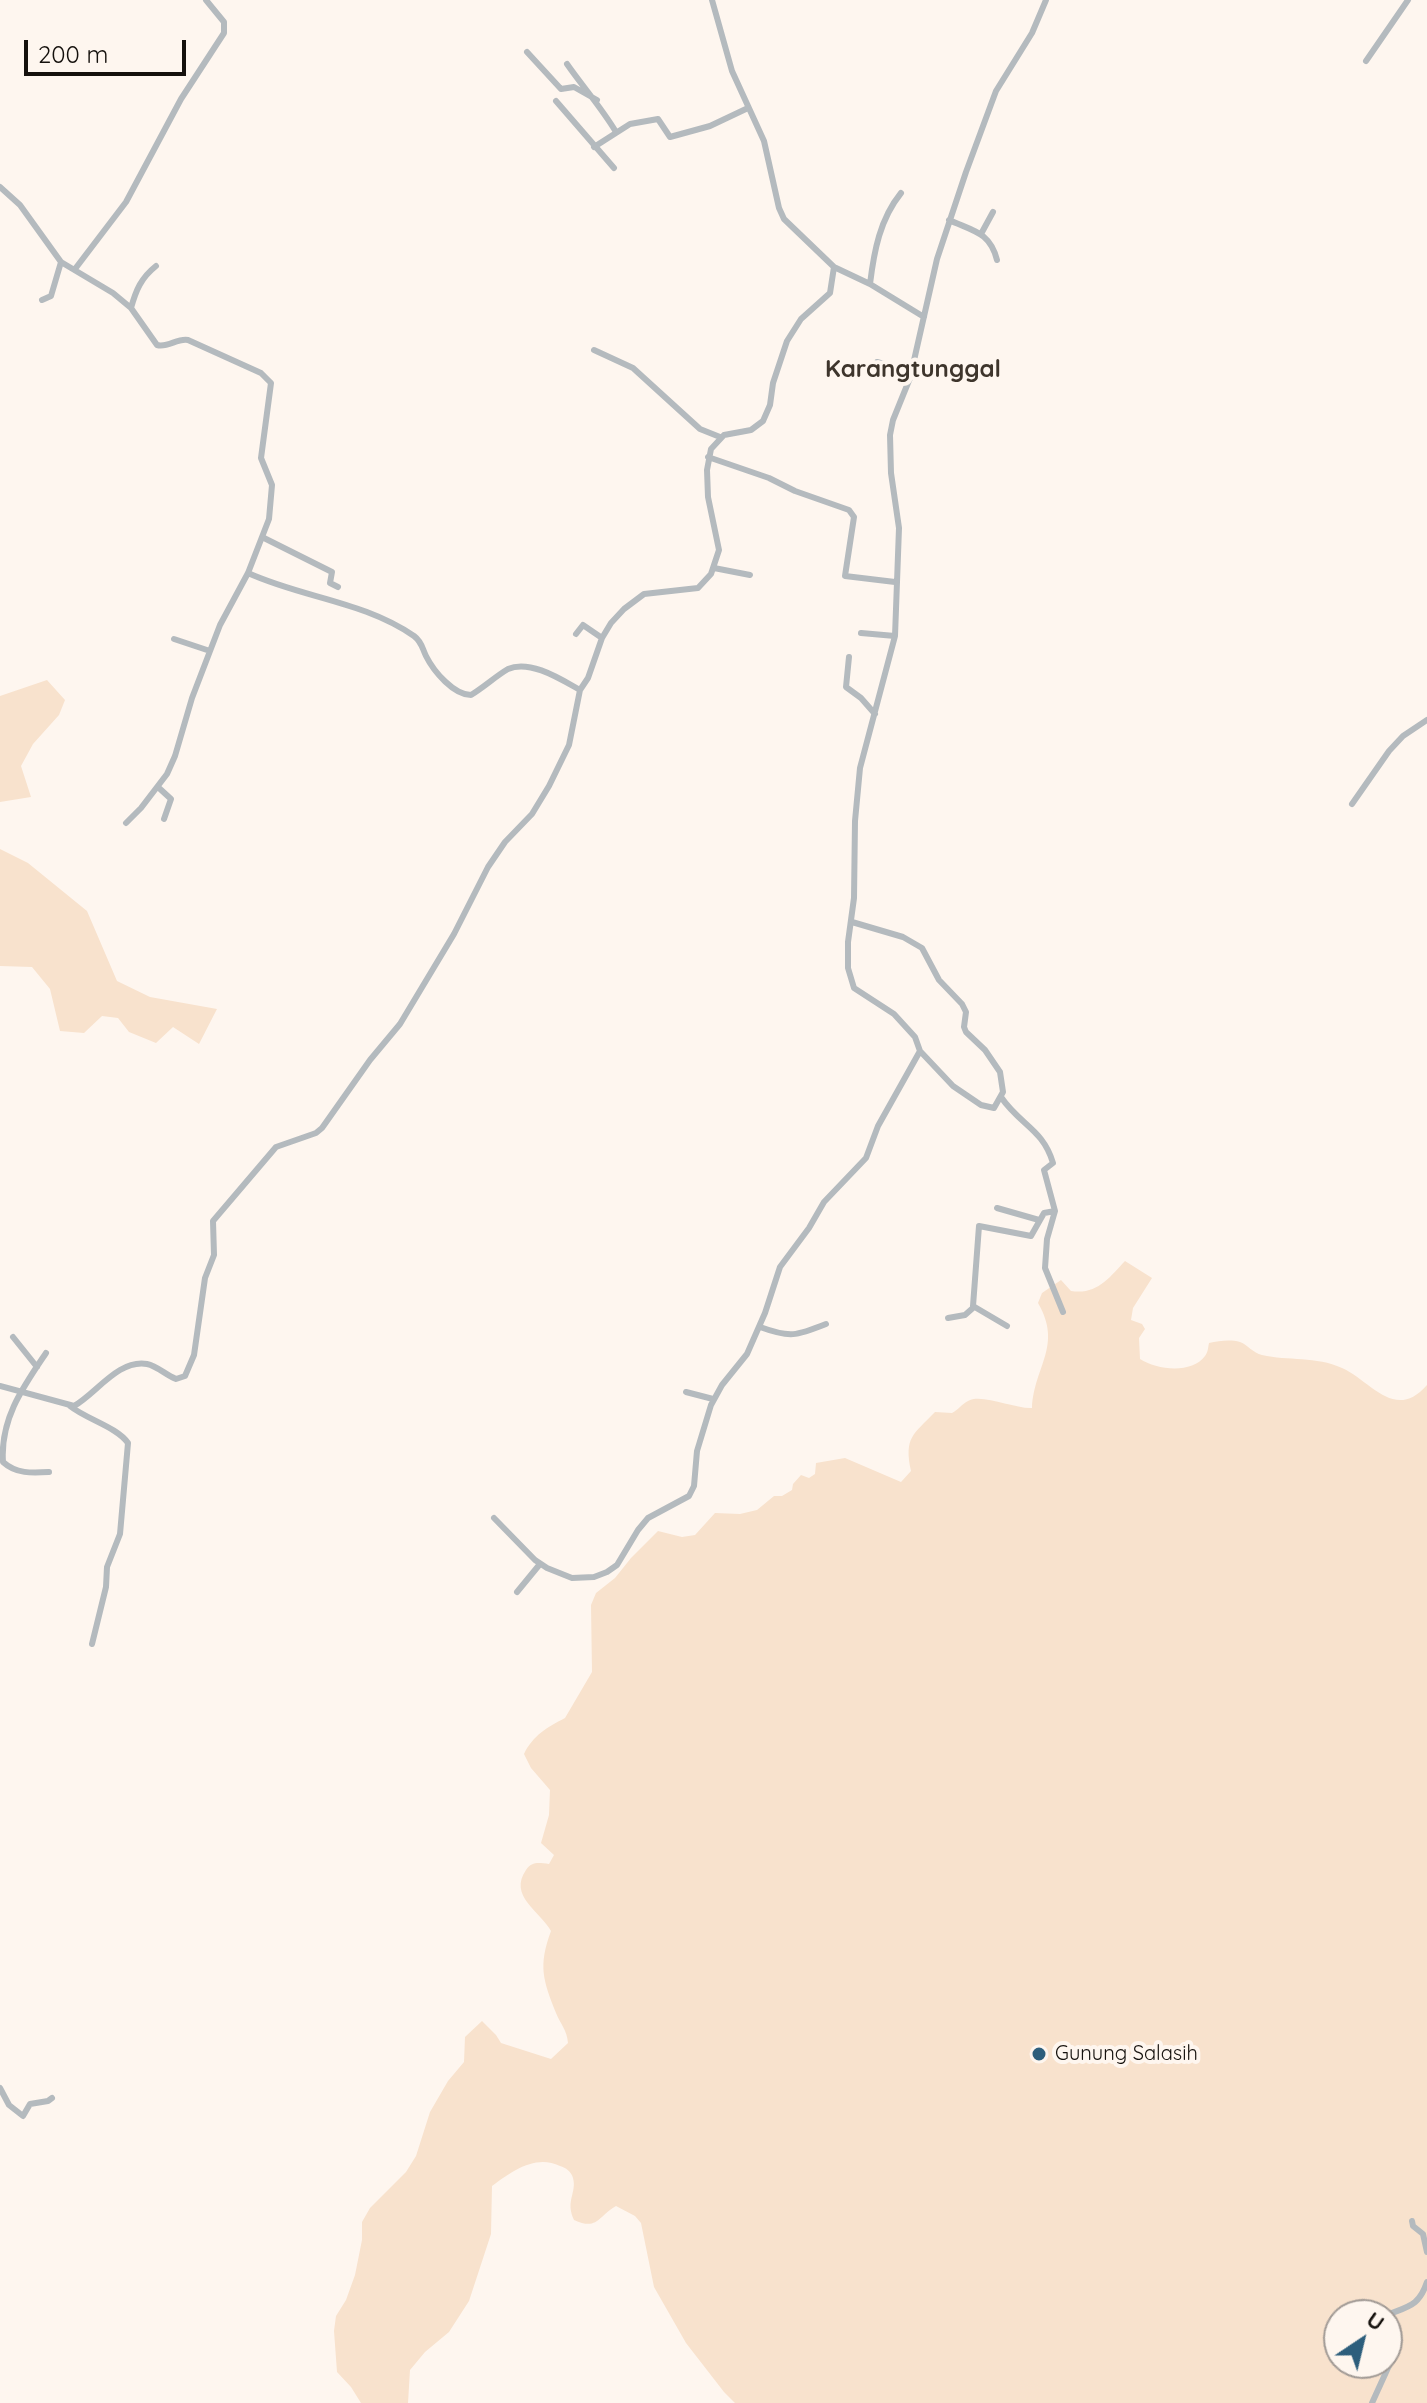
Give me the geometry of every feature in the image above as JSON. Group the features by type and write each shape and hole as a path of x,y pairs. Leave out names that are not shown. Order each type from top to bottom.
{"street":[{"path":"75,269 126,202 181,99 224,33 224,22 206,0"},
{"path":"712,0 732,71 770,160 781,214 834,267 870,284 924,317"},
{"path":"852,922 903,937 922,948 939,980 962,1004 966,1012 966,1032 997,1067 1003,1084 1001,1097 993,1109 981,1105 953,1086 920,1051 915,1037 894,1014 851,984 847,962 860,768 895,636 899,517 891,473 890,435 911,372 949,220 996,91 1032,33 1046,0"},
{"path":"1366,61 1404,2"},
{"path":"527,52 561,89 574,87 597,100"},
{"path":"567,64 583,88 597,100 616,132"},
{"path":"556,101 614,168"},
{"path":"594,147 636,122 658,119 670,137 710,126 748,108"},
{"path":"0,187 20,205 61,262 113,293 131,308 157,345 188,340 269,378 271,386 261,458 270,477 272,500 269,519 248,573 220,625 192,698 175,756 159,788 126,823"},
{"path":"870,284 879,235 901,193"},
{"path":"981,234 993,212"},
{"path":"949,220 981,234 993,245 997,260"},
{"path":"42,300 51,296 61,262"},
{"path":"131,308 139,285 156,266"},
{"path":"594,350 633,368 700,429 720,437 751,430 763,421 770,405 773,383 787,341 801,319 831,291 834,267"},
{"path":"877,362 911,372"},
{"path":"70,1406 79,1404 111,1377 135,1365 150,1365 176,1379 185,1376 194,1355 205,1278 214,1255 213,1221 274,1149 322,1128 370,1060 400,1024 454,934 488,867 505,842 532,814 557,771 569,745 580,690 592,670 602,638 611,623 638,597 657,590 698,588 714,568 718,541 708,497 708,457 720,437"},
{"path":"708,457 851,511 854,517 845,575 849,578 895,582"},
{"path":"262,537 332,572 330,583 338,587"},
{"path":"714,568 750,575"},
{"path":"248,573 288,590 348,604 386,619 420,641 434,667 462,694 471,695 507,670 517,667 538,670 580,690"},
{"path":"576,634 583,625 602,638"},
{"path":"861,633 895,636"},
{"path":"174,639 210,651"},
{"path":"849,657 846,687 875,714"},
{"path":"1352,804 1389,751 1403,736 1427,720"},
{"path":"159,788 171,798 164,819"},
{"path":"494,1518 540,1564 572,1578 602,1575 617,1565 648,1518 685,1499 693,1490 697,1451 713,1399 743,1361 760,1327 780,1267 802,1239 824,1202 866,1158 878,1126 920,1051"},
{"path":"1001,1097 1017,1117 1042,1138 1053,1163 1044,1170 1055,1211 1047,1239 1045,1268 1063,1312"},
{"path":"997,1208 1039,1220"},
{"path":"948,1318 965,1315 974,1307 979,1226 1031,1236 1044,1213 1055,1211"},
{"path":"974,1307 1007,1326"},
{"path":"760,1327 794,1336 826,1324"},
{"path":"13,1337 37,1367"},
{"path":"46,1353 20,1390 7,1418 2,1451 3,1462 9,1468 24,1473 49,1472"},
{"path":"0,1386 70,1406 84,1417 122,1435 128,1443 120,1534 107,1567 106,1587 92,1644"},
{"path":"686,1392 713,1399"},
{"path":"517,1592 540,1564"},
{"path":"0,2088 9,2105 23,2116 30,2104 52,2098"},
{"path":"1412,2221 1413,2226 1422,2231 1427,2252"},
{"path":"1403,2308 1422,2296 1427,2282"},
{"path":"1372,2403 1383,2379"}],"shaded area":[{"path":"47,680 65,700 59,715 33,744 21,766 31,797 0,802 0,696"},
{"path":"0,849 28,863 87,911 117,981 150,997 217,1009 199,1044 173,1027 156,1043 129,1032 118,1018 102,1016 84,1033 60,1031 50,989 32,967 0,966"},
{"path":"1125,1261 1152,1278 1133,1308 1131,1320 1142,1324 1145,1329 1139,1338 1140,1359 1147,1363 1165,1368 1192,1366 1205,1356 1209,1343 1232,1341 1243,1343 1262,1355 1332,1364 1394,1399 1404,1400 1427,1385 1427,2403 735,2403 686,2343 654,2287 641,2223 635,2216 616,2206 593,2223 574,2220 571,2173 562,2167 542,2162 524,2166 492,2186 491,2234 469,2301 449,2332 425,2352 410,2370 408,2403 361,2403 337,2372 334,2331 336,2316 355,2275 362,2222 370,2208 406,2172 416,2156 430,2112 448,2081 464,2062 465,2037 482,2021 501,2043 551,2059 568,2043 544,1973 544,1954 551,1931 528,1903 521,1888 521,1879 528,1867 536,1863 549,1864 554,1855 541,1843 549,1815 550,1790 531,1768 524,1754 536,1737 565,1718 592,1672 591,1605 596,1593 615,1578 658,1531 682,1537 695,1535 715,1513 740,1514 757,1510 774,1496 782,1496 792,1490 801,1475 809,1478 815,1474 816,1463 845,1458 901,1482 911,1471 909,1451 912,1437 935,1412 952,1413 974,1399 1032,1408 1048,1344 1045,1318 1038,1303 1042,1293 1061,1280 1071,1291 1080,1292 1095,1288"}],"place":[{"name":"Gunung Salasih","path":"1039,2054"}],"district":[{"name":"Karangtunggal","path":"913,370"}]}
